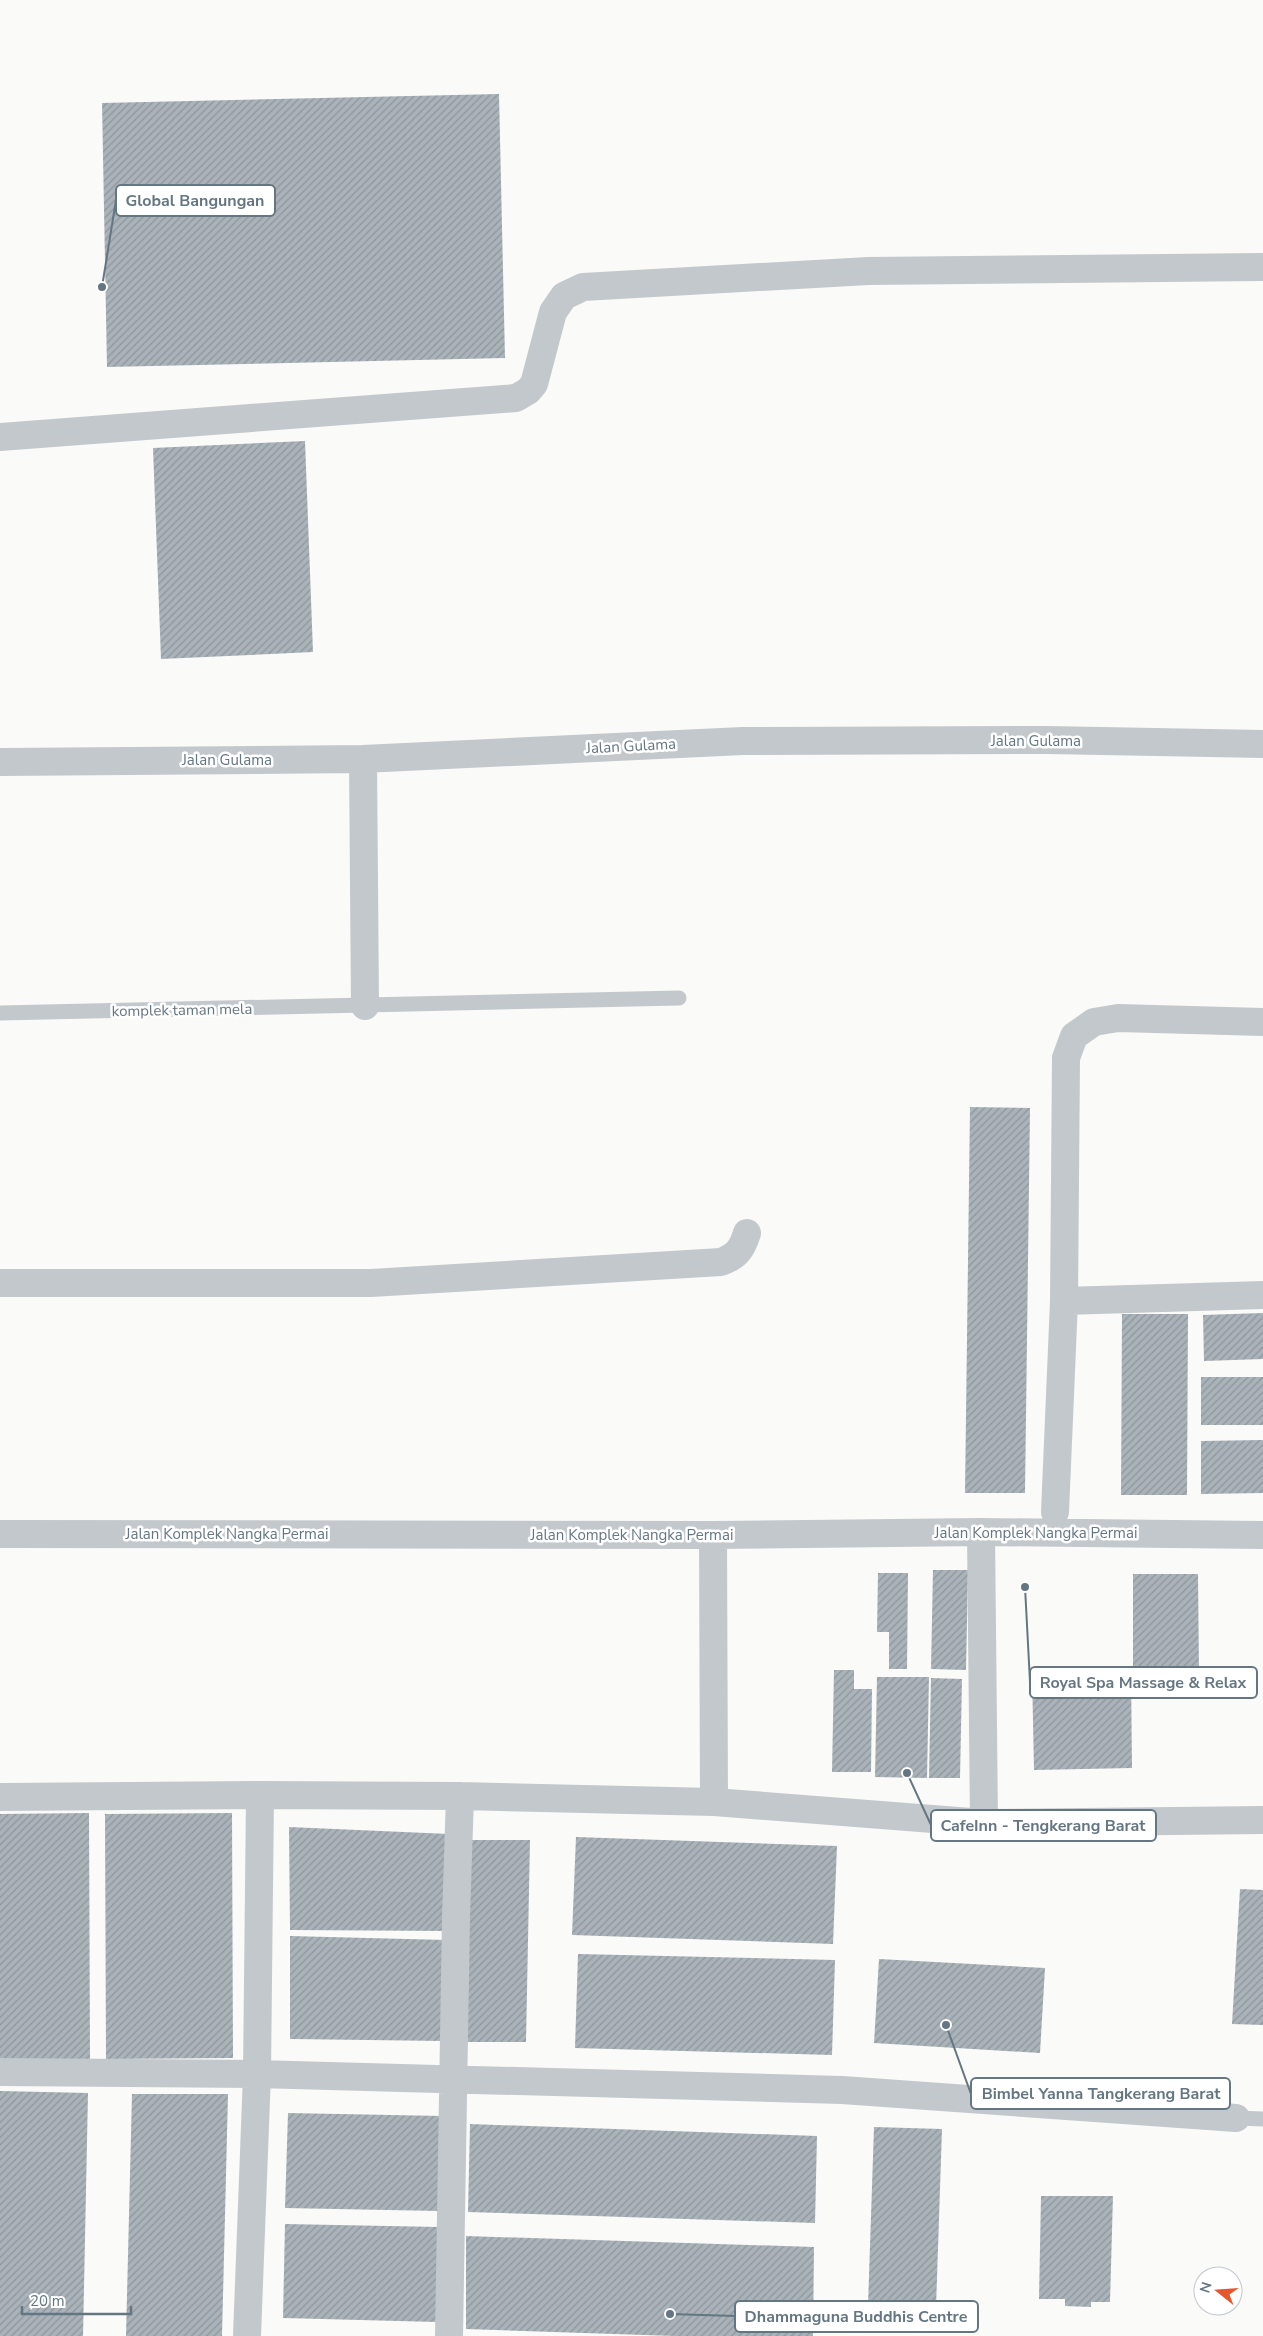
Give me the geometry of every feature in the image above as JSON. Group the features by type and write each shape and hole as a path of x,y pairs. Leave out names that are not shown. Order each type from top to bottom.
{"street":[{"path":"0,437 516,398 528,391 534,384 553,312 564,296 583,287 868,271 1263,267"},
{"name":"Jalan Gulama","path":"0,762 363,759 744,741 1047,740 1263,744"},
{"path":"363,759 365,1006"},
{"path":"1055,1512 1064,1301 1066,1058 1074,1036 1094,1022 1118,1018 1263,1022"},
{"path":"0,1283 371,1283 721,1262 734,1257 742,1249 747,1233"},
{"path":"1064,1301 1263,1296"},
{"path":"981,1532 984,1823"},
{"name":"Jalan Komplek Nangka Permai","path":"0,1534 713,1535 981,1532 1263,1535"},
{"path":"713,1535 714,1802"},
{"path":"247,2336 256,2074 260,1795"},
{"path":"0,1797 460,1796 714,1802 984,1823 1263,1820"},
{"path":"449,2336 460,1796"},
{"path":"0,2072 256,2074 842,2090 1236,2118"}],"lane":[{"name":"komplek taman mela","path":"0,1013 679,998"},
{"path":"1236,2118 1263,2119"}],"building":[{"path":"499,94 505,358 107,367 102,103"},
{"path":"305,441 313,652 161,659 153,448"},
{"path":"970,1107 1030,1108 1025,1493 965,1493"},
{"path":"1263,1313 1263,1359 1204,1361 1203,1315"},
{"path":"1122,1314 1188,1314 1187,1495 1121,1495"},
{"path":"1201,1377 1263,1377 1263,1425 1201,1425"},
{"path":"1263,1440 1263,1493 1201,1494 1201,1441"},
{"path":"933,1570 968,1570 966,1670 931,1669"},
{"path":"878,1573 908,1573 907,1669 889,1669 889,1632 877,1632"},
{"path":"1133,1574 1198,1574 1199,1671 1133,1672"},
{"path":"834,1670 854,1670 854,1689 872,1689 871,1772 832,1772"},
{"path":"1131,1672 1132,1768 1034,1770 1032,1674"},
{"path":"877,1677 929,1677 927,1778 875,1777"},
{"path":"931,1678 962,1679 960,1778 929,1778"},
{"path":"89,1813 90,2061 0,2062 0,1814"},
{"path":"232,1813 233,2058 106,2059 105,1814"},
{"path":"289,1827 449,1834 447,1931 290,1930"},
{"path":"576,1837 837,1846 833,1944 572,1935"},
{"path":"465,1840 530,1840 526,2042 462,2042"},
{"path":"1240,1889 1263,1890 1263,2025 1232,2024"},
{"path":"290,1936 446,1940 444,2041 290,2039"},
{"path":"578,1954 835,1960 832,2055 575,2048"},
{"path":"879,1959 1045,1968 1040,2053 874,2043"},
{"path":"0,2091 88,2093 83,2336 0,2336"},
{"path":"132,2094 228,2094 222,2336 126,2336"},
{"path":"288,2113 442,2116 439,2211 285,2208"},
{"path":"470,2124 817,2136 815,2223 468,2212"},
{"path":"874,2127 942,2129 936,2308 868,2306"},
{"path":"1041,2196 1113,2196 1110,2302 1091,2302 1091,2307 1065,2306 1065,2299 1039,2299"},
{"path":"285,2224 439,2227 437,2322 283,2318"},
{"path":"466,2236 814,2247 813,2336 675,2336 466,2329"}],"place":[{"name":"Global Bangungan","path":"102,287"},
{"name":"Royal Spa Massage & Relax","path":"1025,1587"},
{"name":"CafeInn - Tengkerang Barat","path":"907,1773"},
{"name":"Bimbel Yanna Tangkerang Barat","path":"946,2025"},
{"name":"Dhammaguna Buddhis Centre","path":"670,2314"}]}
